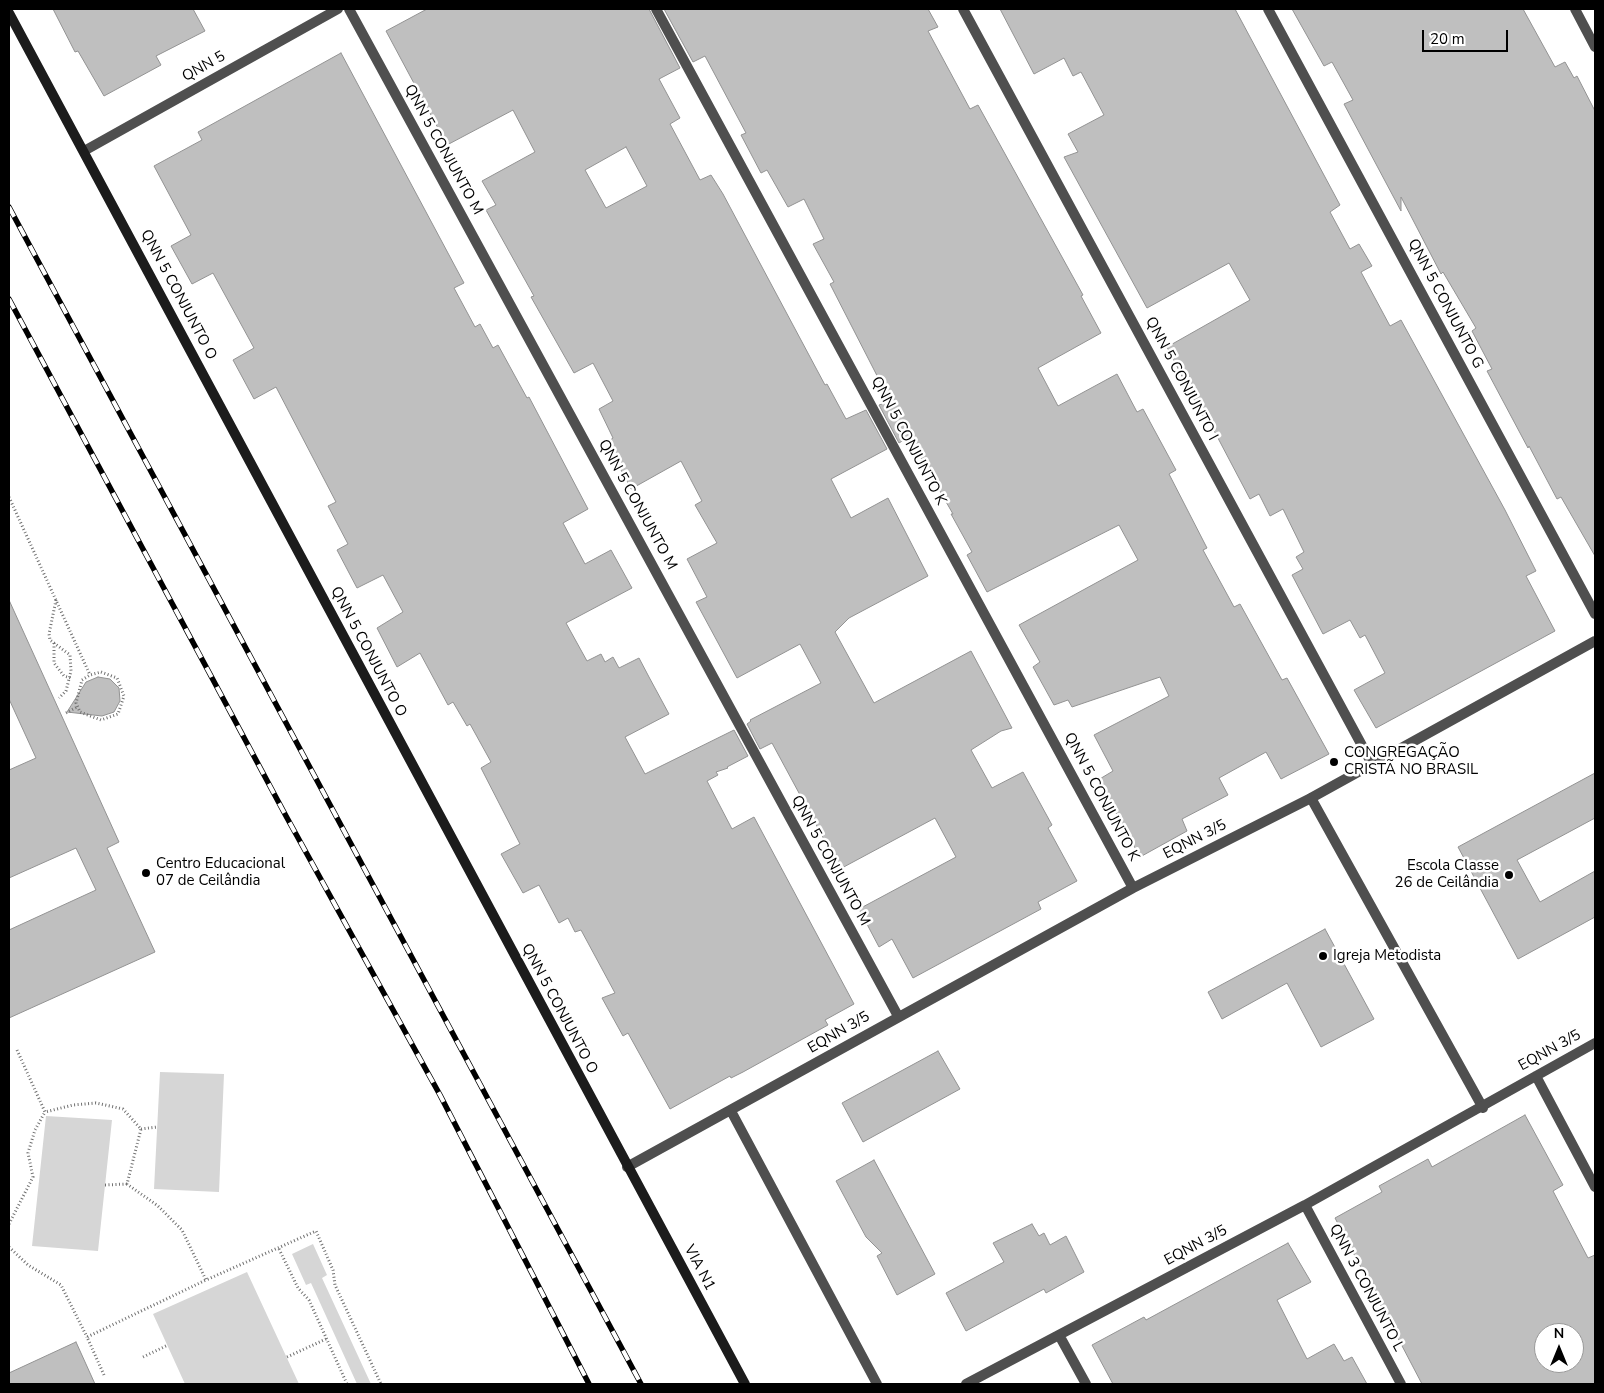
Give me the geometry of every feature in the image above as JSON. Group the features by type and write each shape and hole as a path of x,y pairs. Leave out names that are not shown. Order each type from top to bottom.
{"street":[{"name":"QNN 5","path":"84,151 338,9"},
{"name":"QNN 5 CONJUNTO M","path":"349,9 898,1016"},
{"name":"QNN 5 CONJUNTO K","path":"656,9 1133,888"},
{"name":"QNN 5 CONJUNTO I","path":"963,9 1372,764"},
{"name":"QNN 5 CONJUNTO G","path":"1268,9 1595,614"},
{"path":"1574,9 1595,47"},
{"name":"QNN 5 CONJUNTO O","path":"9,13 626,1167"},
{"name":"EQNN 3/5","path":"626,1167 732,1111 898,1016 1133,888 1311,798 1595,641"},
{"path":"1311,798 1483,1108"},
{"name":"EQNN 3/5","path":"966,1384 1305,1205 1483,1108 1595,1043"},
{"path":"1536,1076 1595,1187"},
{"path":"732,1111 877,1384"},
{"name":"VIA N1","path":"626,1167 744,1384"},
{"name":"QNN 3 CONJUNTO L","path":"1305,1205 1401,1384"},
{"path":"1059,1335 1086,1384"}],"path":[{"path":"9,496 90,675"},
{"path":"56,599 49,634 50,640 70,654 71,678 66,691 59,698"},
{"path":"54,643 54,663 64,676 71,678"},
{"path":"101,672 116,678 124,696 118,714 101,720 80,712 76,696 82,680 90,675 101,672"},
{"path":"66,713 78,707"},
{"path":"17,1050 44,1112"},
{"path":"9,1224 33,1177 28,1153 35,1130 44,1112 73,1105 96,1103 123,1109 141,1129"},
{"path":"141,1129 157,1127"},
{"path":"127,1184 141,1129"},
{"path":"105,1185 127,1184 158,1206 182,1230 206,1280"},
{"path":"87,1337 206,1280 316,1231 333,1270 335,1285 381,1384"},
{"path":"9,1247 28,1265 61,1285 104,1375"},
{"path":"279,1249 298,1288 309,1300 347,1384"},
{"path":"287,1357 326,1339"},
{"path":"142,1357 168,1345"}],"shaded area":[{"path":"160,1072 224,1074 219,1192 154,1189"},
{"path":"46,1116 112,1120 98,1251 32,1246"},
{"path":"313,1244 327,1275 322,1278 371,1384 357,1384 311,1283 306,1285 292,1254"},
{"path":"247,1272 299,1384 185,1384 153,1314"}],"building":[{"path":"53,9 193,9 205,31 156,56 161,65 104,96 78,51 75,52"},
{"path":"427,9 649,9 680,68 659,79 680,118 670,124 700,180 711,175 723,194 825,385 827,384 846,419 866,410 887,449 831,479 851,518 888,498 928,576 849,618 835,632 874,703 971,651 1012,728 1001,731 971,750 992,788 1023,772 1052,825 1048,828 1077,881 1038,902 1041,909 913,978 892,939 879,947 859,909 956,857 935,818 840,869 772,743 760,749 747,724 750,720 821,683 800,644 737,678 696,602 707,597 687,559 717,543 695,505 702,501 681,461 631,489 611,451 614,450 609,441 613,438 599,409 613,401 593,363 574,373 531,297 534,296 486,210 496,205 482,181 535,152 513,110 447,145 386,31","holes":["626,147 647,186 606,208 585,170"]},
{"path":"664,9 928,9 938,27 928,31 970,109 978,105 1083,295 1081,296 1101,333 1038,368 1058,406 1117,374 1137,412 1143,409 1176,470 1169,474 1207,548 1203,550 1234,607 1240,604 1282,680 1287,678 1329,754 1281,779 1266,752 1219,778 1228,795 1182,819 1187,831 1140,857 1098,780 1113,771 1094,735 1169,696 1160,677 1072,707 1068,700 1054,705 1033,667 1040,662 1019,625 1138,560 1119,525 987,592 967,555 972,552 951,514 953,514 909,437 899,443 879,405 890,401 830,284 834,282 813,244 824,239 804,199 788,207 767,170 761,173 741,135 746,133 705,56 693,62"},
{"path":"1000,9 1235,9 1340,205 1330,212 1350,249 1359,244 1372,266 1361,272 1390,326 1401,320 1505,510 1536,571 1526,576 1555,631 1376,728 1354,690 1385,673 1365,635 1360,638 1350,620 1323,634 1292,575 1303,569 1296,557 1304,552 1283,509 1270,516 1259,494 1250,499 1210,423 1207,425 1167,347 1250,300 1229,263 1147,308 1064,157 1078,152 1068,134 1104,115 1081,72 1073,76 1064,58 1034,74"},
{"path":"1292,9 1523,9 1555,67 1565,62 1574,78 1577,76 1595,111 1595,556 1561,497 1557,499 1487,371 1492,369 1472,331 1476,328 1443,272 1441,274 1401,197 1401,211 1344,104 1353,100 1332,62 1324,66"},
{"path":"341,53 464,283 454,288 475,327 480,324 493,348 498,345 527,398 529,397 588,509 563,523 585,564 611,550 632,588 566,623 587,661 601,654 605,662 613,657 619,668 639,658 669,714 625,737 645,774 734,730 748,756 728,768 716,772 718,775 707,781 732,829 754,817 854,1004 825,1020 828,1025 743,1072 731,1078 730,1076 670,1109 628,1033 623,1036 602,998 615,993 581,930 575,932 568,918 559,923 539,885 523,893 501,854 520,844 481,768 491,762 470,724 467,726 453,702 448,705 420,653 397,667 377,628 403,612 383,575 357,588 337,550 348,544 328,506 336,502 276,387 254,399 233,360 254,348 213,273 192,284 171,246 191,235 154,166 202,140 198,132"},
{"path":"9,600 119,842 107,848 155,952 9,1018 9,930 96,890 76,848 9,878 9,770 36,758 9,699"},
{"path":"98,677 110,679 119,688 120,701 114,712 102,716 67,712 86,682"},
{"name":"Escola Classe 26 de Ceilândia","path":"1595,773 1595,818 1517,860 1540,902 1595,871 1595,917 1518,959 1458,847"},
{"path":"1325,929 1374,1019 1321,1047 1287,983 1222,1019 1208,992"},
{"path":"938,1051 960,1089 863,1142 842,1103"},
{"path":"1525,1115 1563,1185 1553,1191 1588,1258 1595,1255 1595,1384 1422,1384 1335,1218 1382,1192 1379,1186 1428,1159 1432,1167"},
{"path":"874,1160 935,1274 897,1295 877,1256 882,1253 866,1237 836,1181"},
{"path":"1032,1224 1039,1236 1044,1233 1050,1245 1066,1236 1084,1272 1046,1293 1044,1289 966,1331 946,1293 1004,1262 993,1243"},
{"path":"1288,1243 1311,1282 1277,1300 1307,1359 1334,1344 1344,1361 1352,1357 1367,1384 1113,1384 1092,1345 1144,1317 1146,1320"},
{"path":"76,1342 95,1384 9,1384 9,1373"}],"railway":[{"path":"9,207 641,1384"},
{"path":"9,299 286,816 440,1095 589,1384"}],"place":[{"name":"CONGREGAÇÃO CRISTÃ NO BRASIL","path":"1334,762"},
{"name":"Centro Educacional 07 de Ceilândia","path":"146,873"},
{"name":"Escola Classe 26 de Ceilândia","path":"1509,875"},
{"name":"Igreja Metodista","path":"1323,956"}]}
